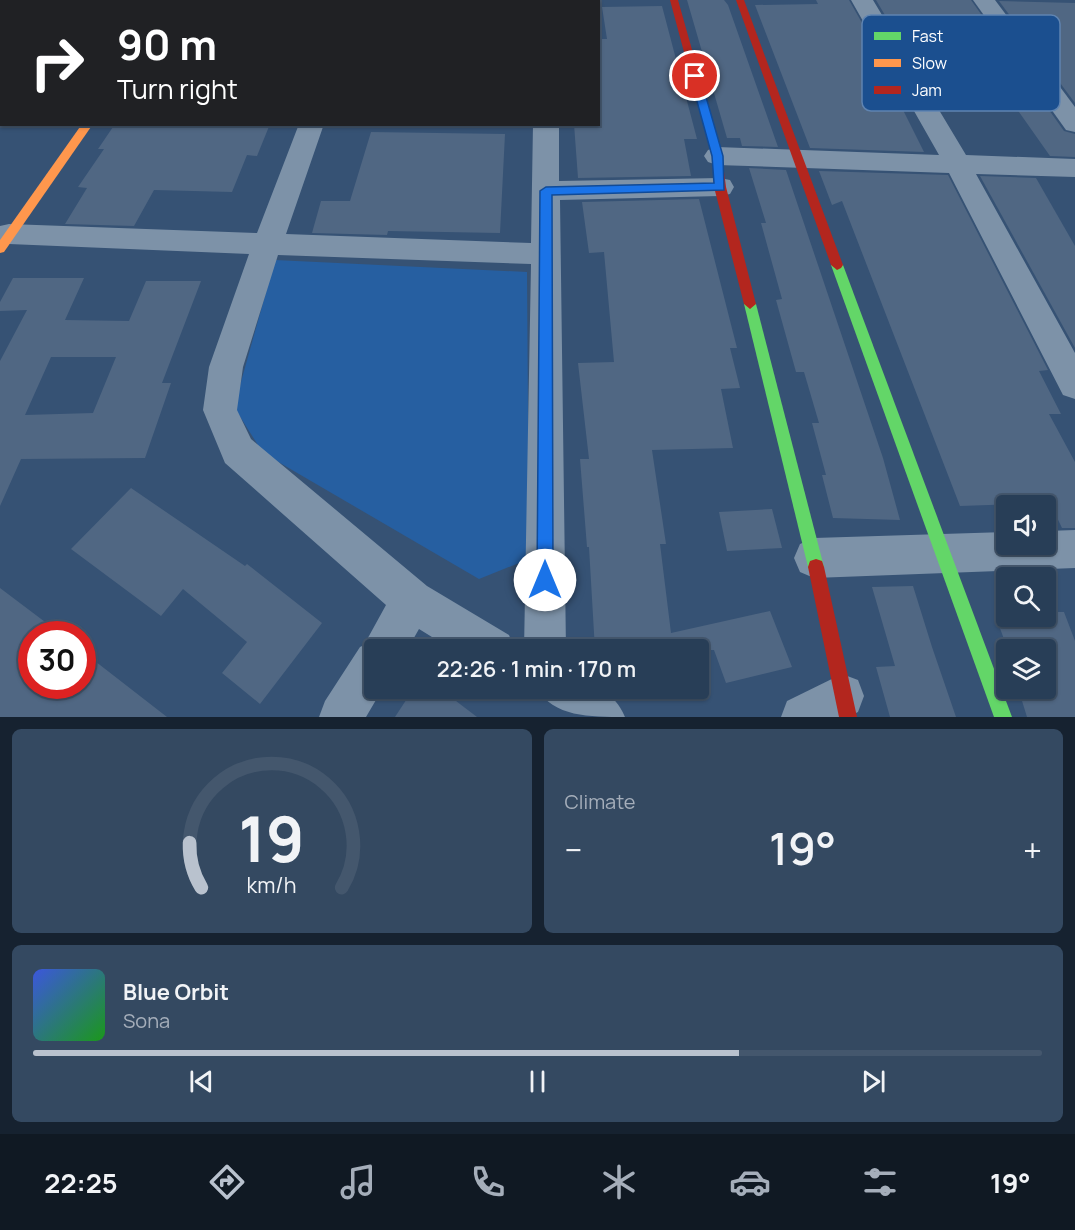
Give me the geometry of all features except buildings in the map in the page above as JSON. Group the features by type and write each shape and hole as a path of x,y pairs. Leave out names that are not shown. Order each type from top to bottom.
{"street":[{"path":"674,0 717,156 720,187 814,558 845,706 803,717"},
{"path":"740,0 1003,717"},
{"path":"862,0 871,15"},
{"path":"984,0 995,15"},
{"path":"1060,104 1075,124"},
{"path":"927,111 957,163 1075,385"},
{"path":"5,241 87,126"},
{"path":"311,126 236,334 226,367 220,410 238,452 412,601 476,639"},
{"path":"545,639 546,126"},
{"path":"717,156 1075,168"},
{"path":"546,191 720,187"},
{"path":"5,241 268,242 546,254"},
{"path":"814,558 1075,549"},
{"path":"390,639 412,601"},
{"path":"341,717 364,680"},
{"path":"576,699 603,717"}],"shaded area":[{"path":"275,260 527,272 529,559 479,579 263,453 234,407"}],"traffic: fast":[{"path":"837,265 1003,717"},
{"path":"750,304 816,567"}],"traffic: slow":[{"path":"0,249 87,126"}],"traffic: jam":[{"path":"674,0 717,156 720,187 750,304"},
{"path":"740,0 837,265"},
{"path":"816,567 848,717"}],"route":[{"path":"545,580 546,191 720,187 717,156 695,76"}]}
